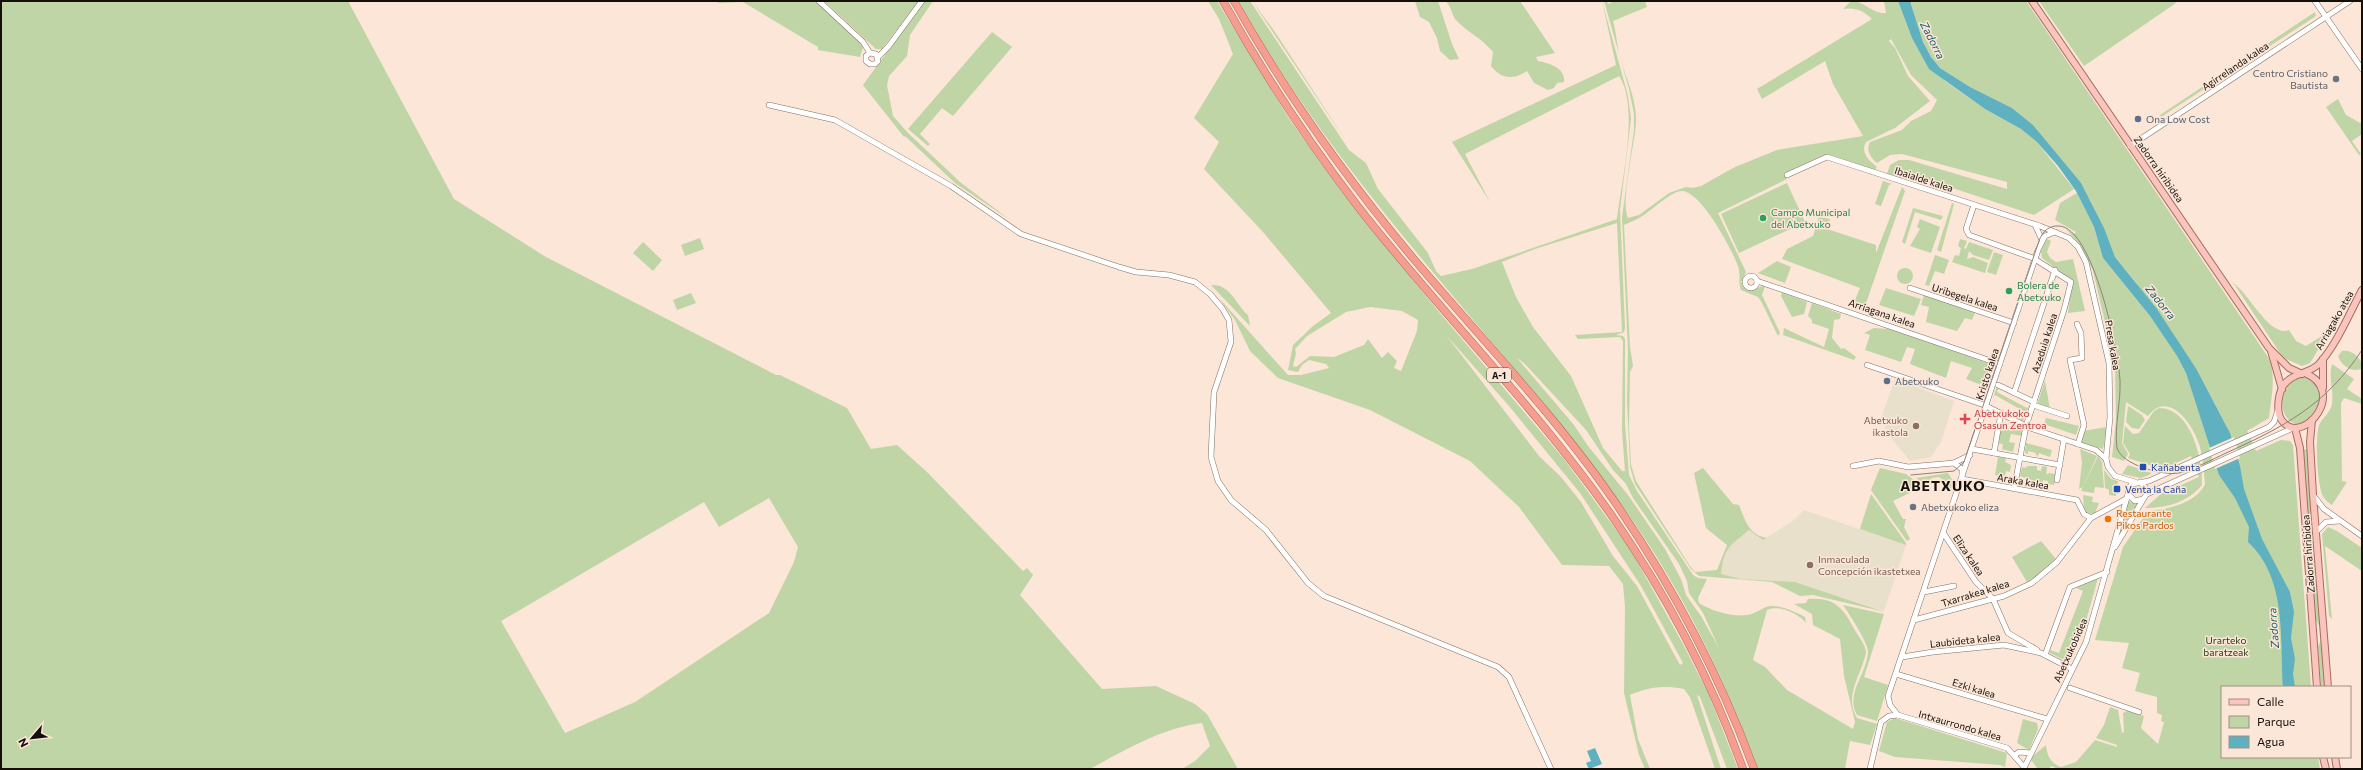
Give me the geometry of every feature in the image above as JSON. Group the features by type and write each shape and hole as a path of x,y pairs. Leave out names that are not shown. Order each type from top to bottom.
{"highway":[{"name":"A-1","path":"1222,1 1295,118 1359,208 1542,425 1615,520 1651,576 1688,643 1720,710 1743,769"},
{"name":"A-1","path":"1234,1 1310,122 1368,202 1575,448 1618,506 1660,572 1698,638 1731,710 1754,769"}],"main road":[{"name":"Zadorra hiribidea","path":"2032,1 2269,348 2289,368 2314,376 2323,389 2323,400 2312,420 2310,435 2313,495 2328,686"},
{"name":"Arriagako atea","path":"2304,373 2314,369 2323,359 2362,290"},
{"name":"Zadorra hiribidea","path":"2269,348 2282,389 2278,410 2284,423 2294,428 2300,448 2317,686"},
{"name":"Arriagako atea","path":"2323,359 2323,389"},
{"path":"2282,389 2289,379 2304,373"},
{"path":"2294,428 2304,426 2312,420"},
{"path":"2324,758 2326,769"},
{"path":"2335,758 2337,769"}],"street":[{"path":"819,1 863,42 870,53 876,54 878,57"},
{"path":"870,53 866,56 866,61 870,64 875,64 878,57 888,47 922,1"},
{"path":"2315,1 2362,69"},
{"name":"Agirrelanda kalea","path":"2130,146 2350,1"},
{"path":"769,105 834,120 951,186 1012,229 1117,270 1169,275 1196,282 1214,299 1228,320 1231,342 1214,392 1211,457 1218,481 1230,500 1266,530 1308,583 1324,596 1498,667 1509,677 1551,769"},
{"name":"Ibaialde kalea","path":"1787,175 1827,157 2056,232"},
{"name":"Azeduia kalea","path":"1974,205 1966,229 1969,235 2036,259 2069,279 2071,284 2026,426 2014,489"},
{"path":"2035,224 2042,240 2048,234 2056,232"},
{"name":"Presa kalea","path":"2056,232 2073,241 2084,257 2108,355 2110,417 2106,459"},
{"name":"Kristo kalea","path":"1898,715 1890,705 1888,696 1944,534 2042,240"},
{"path":"2014,393 2054,270"},
{"name":"Arriagana kalea","path":"1757,281 2000,364"},
{"name":"Uribegela kalea","path":"1910,288 2014,323"},
{"path":"2076,324 2081,333 2082,358 2070,360 2084,425 2078,444"},
{"path":"1867,365 1986,406 2026,426 2100,452 2106,459 2112,474 2137,482 2146,487 2146,496"},
{"path":"1998,385 2033,403 2067,416"},
{"path":"2278,410 2272,425 2149,481 2137,482 2130,486 2127,497 2135,501 2191,473 2294,428"},
{"path":"1994,453 2001,413"},
{"path":"2057,480 2064,439"},
{"path":"1853,466 1879,461 1906,467 1954,463 1971,452 1994,453 2060,465"},
{"path":"1954,463 1962,469 1962,479"},
{"name":"Araka kalea","path":"1962,479 2077,500 2084,514 2091,518"},
{"path":"2313,495 2324,509 2362,536"},
{"name":"Abetxukobidea","path":"2113,550 2146,496"},
{"name":"Abetxukobidea","path":"2024,768 2072,669 2090,628 2127,497"},
{"name":"Txarrakea kalea","path":"1914,620 1993,599 2032,583 2048,572 2091,518 2127,497"},
{"path":"2316,532 2329,521 2341,522"},
{"name":"Eliza kalea","path":"1944,534 1976,582 1993,599 2008,633 2043,654"},
{"path":"2043,654 2070,588 2107,572"},
{"path":"1924,592 1954,586"},
{"name":"Laubideta kalea","path":"1902,658 1933,652 2004,645 2043,654 2072,669"},
{"name":"Ezki kalea","path":"1896,674 2047,720"},
{"path":"2070,688 2139,712"},
{"path":"1870,769 1881,722 1889,716 1898,715"},
{"name":"Intxaurrondo kalea","path":"1898,715 2007,748 2015,755 2024,768"},
{"path":"2015,755 2019,752 2031,753"}],"shaded area":[{"name":"Abetxuko ikastola","path":"1895,379 1954,401 1941,442 1931,457 1910,461 1889,435 1881,418"},
{"name":"Inmaculada Concepción ikastetxea","path":"1804,510 1906,545 1884,611 1795,582 1741,579 1720,574 1723,556 1727,548 1749,530 1763,540 1794,520"}],"green space":[{"path":"1,1 348,1 454,199 546,257 776,375 780,375 847,408 871,449 897,445 927,472 1023,571 1027,568 1033,575 1020,595 1102,689 1156,686 1195,704 1207,714 1238,769 1182,769 1195,761 1210,746 1202,723 1158,735 1130,747 1090,769 1,769","holes":["769,498 798,547 794,562 769,613 635,702 565,733 501,621 704,502 719,527"]},
{"path":"711,1 816,1 859,41 863,47 860,57 818,50 818,47 743,2 720,3"},
{"path":"824,1 919,1 882,49 876,49"},
{"path":"924,1 933,1 910,35 907,56 889,76 887,85 893,116 907,132 960,182 1010,220 955,183 905,136 904,137 863,85"},
{"path":"1208,1 1217,1 1290,120 1342,192 1439,312 1564,459 1630,549 1683,644 1709,695 1738,769 1727,769 1700,697 1697,695 1721,769 1715,769 1690,697 1684,689 1663,687 1644,690 1630,695 1638,739 1650,769 1645,769 1639,755 1624,693 1625,607 1623,584 1609,566 1562,565 1519,507 1470,461 1370,410 1278,378 1250,351 1235,320 1219,298 1288,375 1301,375 1329,368 1326,364 1309,360 1302,365 1298,372 1288,370 1293,345 1313,326 1331,313 1263,232 1204,169 1219,142 1194,118 1233,54 1219,19","holes":["1370,307 1402,311 1418,320 1417,331 1401,371 1394,368 1397,361 1388,352 1382,358 1368,339 1364,345 1334,357 1310,356 1296,367 1293,366 1296,353 1295,349 1307,336 1346,312","1446,335 1509,406 1580,493 1641,586 1683,663 1680,665 1637,586 1613,556 1581,502 1561,477 1539,456"]},
{"path":"1239,1 1250,1 1349,150 1366,163 1378,189 1428,253 1436,271 1441,276 1472,269 1617,219 1625,166 1629,125 1625,90 1619,76 1465,154 1490,202 1452,142 1616,65 1602,1 1628,96 1631,119 1620,210 1625,328 1624,332 1616,335 1623,336 1625,339 1625,424 1629,475 1637,491 1693,575 1698,578 1707,579 1698,598 1699,603 1716,611 1735,615 1749,615 1768,606 1774,606 1790,610 1805,617 1806,623 1793,613 1782,609 1772,608 1767,610 1753,660 1765,667 1787,690 1853,729 1855,722 1844,676 1840,639 1813,625 1812,614 1794,604 1806,603 1808,599 1826,600 1838,606 1848,617 1865,646 1866,652 1853,693 1853,710 1857,718 1877,724 1870,745 1850,741 1845,769 1758,769 1730,698 1714,663 1679,596 1640,531 1570,438 1371,196 1323,133 1279,69","holes":["1617,223 1622,332 1575,335 1578,339 1620,337 1623,341 1622,431 1625,471 1622,471 1603,448 1571,376 1533,327 1516,297 1502,262 1535,249","1517,358 1524,363 1586,430 1613,470 1626,484 1633,498 1679,564 1687,581 1689,593 1703,613 1719,648 1701,616 1686,595 1681,579 1665,549 1628,495 1588,446 1574,425"]},
{"path":"1252,1 1275,32 1348,144"},
{"path":"1415,1 1438,1 1452,44 1459,59 1450,60 1440,51 1437,38 1429,22 1420,17"},
{"path":"1445,1 1520,1 1555,53 1536,57 1538,61 1552,65 1560,70 1564,77 1564,82 1557,83 1554,88 1548,90 1534,83 1527,71 1512,77 1499,74 1491,66 1493,52 1485,43 1456,20 1449,5"},
{"path":"1604,1 1607,1 1608,4 1615,1 1645,1 1647,7 1613,21 1620,58"},
{"path":"1851,1 1860,3 1877,12 1886,13 1884,1 1898,1 1912,38 1945,81 1985,109 2021,129 2037,142 2074,189 2034,215 1904,172 1901,178 1887,174 1890,165 1899,160 1909,160 2007,189 2007,182 1902,154 1890,155 1877,163 1872,158 1869,154 1868,148 1870,142 1902,130 1911,121 1931,111 1937,100 1911,75 1891,39 1889,41 1895,48 1908,76 1930,101 1895,128 1866,142 1864,150 1868,159 1877,167 1875,170 1831,155 1824,155 1784,173 1787,179 1718,213 1746,272 1741,282 1743,287 1752,290 1765,286 1762,295 1780,333 1778,336 1758,297 1741,290 1739,269 1730,248 1707,211 1690,194 1682,191 1672,194 1641,217 1624,225 1630,347 1633,366 1630,372 1629,428 1631,465 1636,481 1690,566 1695,572 1717,570 1727,545 1706,528 1694,473 1703,468 1733,504 1739,505 1748,526 1756,534 1767,538 1763,540 1749,530 1729,548 1724,558 1721,574 1741,579 1795,582 1885,612 1813,595 1800,596 1772,582 1699,576 1691,569 1635,484 1630,467 1627,401 1628,350 1622,217 1634,130 1634,114 1623,67 1636,111 1635,132 1626,200 1628,218 1639,215 1669,193 1686,187 1693,188 1701,186 1735,167 1777,150 1863,136 1833,84 1825,61 1762,99 1757,89 1872,19 1859,10 1851,8 1843,9"},
{"name":"Urarteko baratzeak","path":"1910,1 2026,1 2268,357 2271,364 2273,379 2269,418 2247,431 2256,451 2281,440 2290,441 2293,445 2311,686 2221,686 2221,758 2318,758 2320,769 2058,769 2051,766 2049,769 2038,769 2031,760 2034,755 2046,745 2047,753 2050,759 2061,767 2076,762 2095,740 2117,747 2117,745 2096,738 2104,725 2110,707 2118,710 2122,733 2124,732 2123,713 2129,710 2144,716 2141,728 2158,744 2164,722 2161,721 2162,715 2157,713 2157,697 2135,691 2140,673 2122,668 2129,643 2095,640 2123,547 2148,511 2172,507 2188,501 2201,491 2205,484 2201,453 2196,436 2186,419 2179,412 2171,408 2164,406 2156,409 2148,416 2126,402 2122,443 2128,454 2124,461 2112,457 2116,421 2115,365 2093,271 2081,246 2066,229 2074,234 2076,232 2055,220 2060,203 2077,193 2094,227 2103,258 2150,316 2177,356 2186,373 2211,447 2227,427 2197,370 2134,280 2115,257 2090,200 2033,125 2012,108 1970,87 1940,68 1931,57 1923,42"},
{"path":"2039,1 2175,1 2176,3 2084,66"},
{"path":"2315,12 2316,16 2161,117 2160,115"},
{"path":"992,32 1012,47 953,116 942,108 920,134 930,144 928,146 908,129"},
{"path":"2338,99 2346,115 2362,124 2362,134 2352,141 2361,154 2359,155 2326,107"},
{"path":"1883,181 1892,184 1889,185 1881,206 1875,204"},
{"name":"Campo Municipal del Abetxuko","path":"1787,183 1805,222 1739,253 1721,214"},
{"path":"1902,187 1905,191 1866,303 1870,313 1852,307 1860,288 1782,259 1787,249 1813,236 1819,217 1830,219 1827,229 1876,245 1876,253"},
{"path":"1952,203 1954,204 1941,252 1937,250"},
{"path":"1913,208 1943,216 1941,220 1915,212 1905,244 1902,242"},
{"path":"1920,219 1940,227 1931,253 1910,246 1920,229 1917,227"},
{"path":"700,238 704,249 685,256 681,245"},
{"path":"1960,239 1967,241 1964,248 1966,249 1969,242 1993,250 1989,260 1973,255 1969,251 1967,259 1973,257 1988,263 1985,273 1952,262 1955,255 1959,256 1961,248 1958,246"},
{"path":"2047,239 2051,241 2047,252 2050,258 2056,262 2073,259 2085,311 2068,313 2072,281 2042,258 2041,251"},
{"path":"643,242 662,260 653,271 633,253"},
{"path":"1994,252 2003,255 1996,275 1987,272"},
{"path":"1935,255 1949,260 1944,274 1935,271 1929,286 1925,285"},
{"path":"1777,261 1791,267 1785,283 1758,273"},
{"path":"1905,268 1912,273 1913,276 1908,283 1905,284 1898,279 1897,276 1902,269"},
{"path":"2231,280 2269,323 2282,331 2289,330 2296,341 2306,346 2322,336 2334,318 2336,320 2310,363 2302,366 2286,359 2280,353"},
{"path":"1211,285 1218,286 1228,291 1243,311 1248,315 1250,326"},
{"path":"1886,288 1921,299 1914,316 1879,305"},
{"path":"1782,292 1807,302 1804,314 1792,317 1781,296"},
{"path":"691,293 696,303 677,310 673,300"},
{"path":"1924,295 1976,310 1972,320 1965,318 1957,331 1926,322 1929,307 1921,305"},
{"path":"1812,303 1841,314 1840,319 1834,320 1832,338 1841,349 1844,348 1856,357 1854,360 1783,335 1784,328 1824,347 1829,329 1812,323 1812,320 1808,316"},
{"path":"1889,327 1995,366 1986,381 1979,384 1966,379 1972,368 1951,361 1946,378 1910,364 1915,349 1907,347 1901,362 1865,350 1870,335 1864,333 1874,328 1887,329"},
{"path":"2342,351 2348,351 2356,355 2362,363 2361,369 2354,370 2344,365 2338,356"},
{"path":"2332,364 2354,379 2347,389 2362,399 2362,404 2344,398 2341,403 2342,481 2347,482 2332,505 2325,499 2321,491 2317,450 2319,425 2330,410 2332,404"},
{"path":"2307,377 2317,384 2321,398 2312,415 2302,422 2294,423 2287,418 2283,410 2283,399 2287,388 2296,379"},
{"path":"2045,381 2050,409 2037,405"},
{"path":"1997,386 1999,387 1997,392 2027,408 2029,406 2023,421 2020,420 2025,412 1995,395 1993,398"},
{"path":"2128,406 2142,415 2145,420 2139,429 2132,428 2126,422"},
{"path":"2159,408 2170,410 2179,416 2187,426 2197,449 2202,474 2202,485 2184,500 2161,507 2145,508 2161,494 2199,477 2191,456 2165,468 2159,466 2158,468 2128,458 2130,454 2123,443 2125,426 2133,434 2139,433 2154,411"},
{"path":"2046,418 2079,426 2076,435 2044,424"},
{"path":"2013,422 2023,429 2022,436 2011,434 2009,442 2015,443 2013,452 2002,449 2003,444 1997,443 2001,424 2011,429"},
{"path":"2107,427 2103,449 2080,442 2083,431"},
{"path":"2026,443 2052,450 2050,457 2039,453 2038,456 2036,453 2028,451 2028,454 2025,453"},
{"path":"2080,449 2097,456 2083,487 2079,489 2082,463"},
{"path":"2309,449 2321,629 2316,620 2309,560 2301,450"},
{"path":"2098,456 2102,462 2104,488 2095,487 2094,493 2081,491"},
{"path":"1998,457 2006,458 2005,462 2011,465 2010,472 2006,471 2005,476 1995,475"},
{"path":"2128,465 2151,474 2141,478 2122,474"},
{"path":"2027,466 2037,466 2037,470 2041,471 2042,466 2047,467 2046,475 2048,473 2056,474 2054,485 2048,484 2048,481 2043,480 2043,484 2020,476 2022,467 2026,468"},
{"path":"1880,468 1906,474 1921,485 1920,488 1893,501 1903,519 1906,519 1904,527 1910,539 1907,541 1871,490"},
{"path":"2104,470 2111,479 2118,481 2116,496 2109,495 2109,490 2105,488"},
{"path":"1948,473 1953,481 1951,489 1948,489 1946,482 1939,477 1932,478 1925,484 1916,478"},
{"path":"1871,494 1906,543 1906,545 1860,529"},
{"path":"2083,495 2093,497 2092,502 2099,503 2095,513 2088,514 2084,509"},
{"path":"2128,501 2138,503 2122,532 2119,530"},
{"path":"2328,527 2337,531 2362,548 2362,571 2325,546 2332,619 2329,616 2322,534"},
{"path":"2041,541 2056,559 2038,576 2027,582 2012,557"},
{"path":"2098,578 2084,628 2068,662 2050,653 2050,650 2059,653 2083,591 2076,588"},
{"path":"1843,605 1884,614 1864,677 1888,685 1877,721 1857,715 1854,707 1855,691 1867,660 1868,652 1862,635"},
{"path":"2321,640 2326,686 2321,686 2318,647"},
{"path":"1895,718 2007,753 2005,767 2000,765 1895,757 1879,751 1887,722"},
{"path":"2023,719 2037,723 2038,729 2029,750 2017,743"}],"water":[{"path":"1898,1 1910,1 1923,42 1931,57 1940,68 1970,87 2012,108 2033,125 2081,183 2104,228 2115,257 2157,309 2197,370 2230,433 2240,466 2244,489 2262,539 2290,592 2294,612 2291,638 2295,659 2293,674 2295,686 2283,686 2279,610 2270,573 2261,557 2248,542 2249,527 2235,498 2219,475 2186,373 2177,356 2150,316 2103,258 2094,227 2076,191 2058,166 2037,142 2021,129 1985,109 1929,69 1912,38"},
{"path":"1595,748 1602,764 1589,769 1586,763 1591,761 1587,751"}],"pier":[{"path":"2234,437 2240,458 2215,469 2209,448"}],"tram line":[{"path":"1911,475 1954,471 1964,462 2039,241 2044,232 2055,226 2059,226 2071,232 2083,247 2093,268 2102,293 2109,320 2118,366 2120,389 2116,431 2117,448 2120,454 2127,460 2144,468 2163,473 2179,473 2203,464 2267,434 2302,412 2334,386 2362,350"}],"place":[{"name":"Centro Cristiano Bautista","path":"2336,79"},
{"name":"Ona Low Cost","path":"2138,119"},
{"name":"Campo Municipal del Abetxuko","path":"1763,218"},
{"name":"Bolera de Abetxuko","path":"2009,291"},
{"name":"Abetxuko","path":"1887,381"},
{"name":"Abetxukoko Osasun Zentroa","path":"1965,419"},
{"name":"Abetxuko ikastola","path":"1916,426"},
{"name":"Kañabenta","path":"2143,467"},
{"name":"Venta la Caña","path":"2117,489"},
{"name":"Abetxukoko eliza","path":"1913,507"},
{"name":"Restaurante Pikos Pardos","path":"2108,519"},
{"name":"Inmaculada Concepción ikastetxea","path":"1810,565"}],"district":[{"name":"ABETXUKO","path":"1943,485"}],"water label":[{"name":"Zadorra","path":"1933,40"},
{"name":"Zadorra","path":"2161,302"},
{"name":"Zadorra","path":"2273,628"}]}
